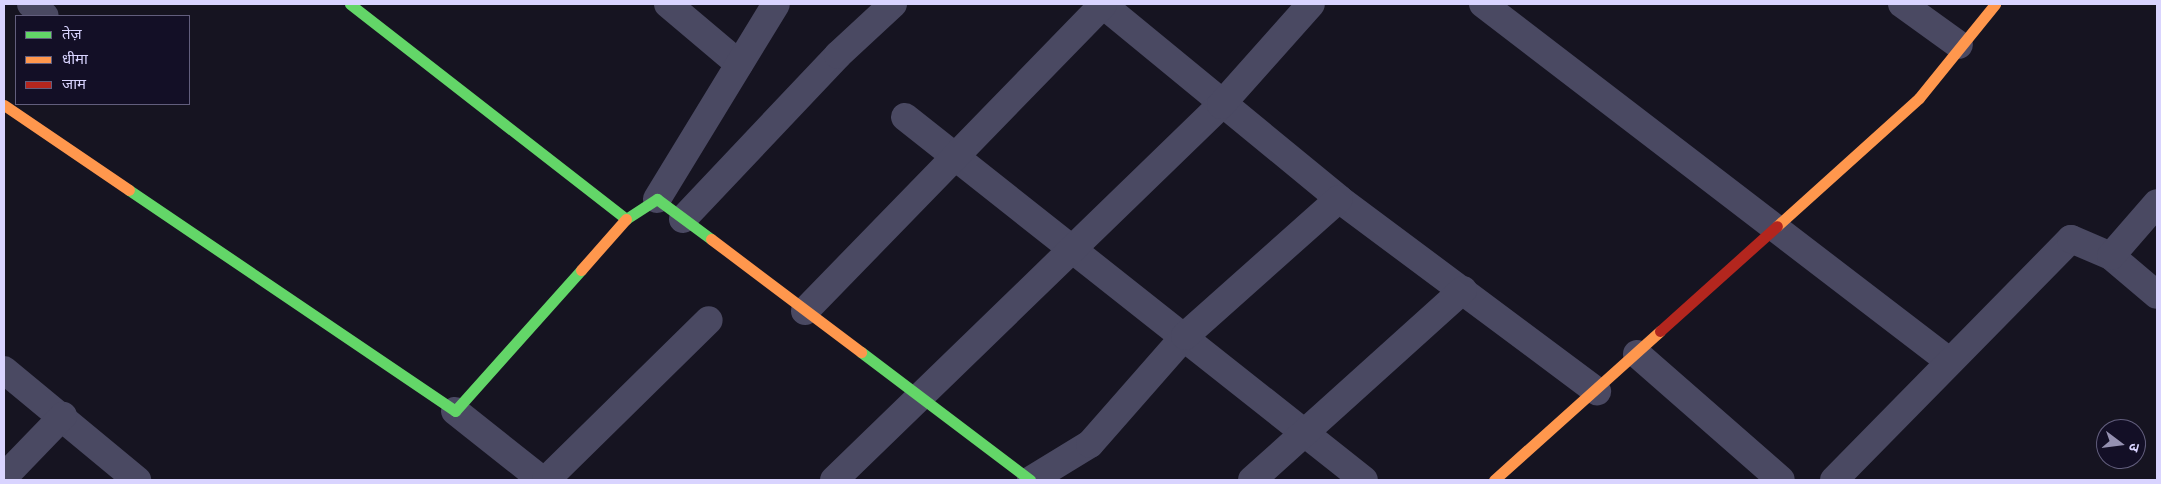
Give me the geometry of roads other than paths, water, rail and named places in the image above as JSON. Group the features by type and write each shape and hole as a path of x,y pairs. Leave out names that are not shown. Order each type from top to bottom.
{"street":[{"path":"31,4 44,15"},
{"path":"350,4 626,219"},
{"path":"668,4 739,64"},
{"path":"455,411 626,219 656,199 776,4"},
{"path":"683,219 838,55 893,4"},
{"path":"805,310 1103,4 1221,105 1339,199 1598,390"},
{"path":"834,480 921,398 1221,105 1311,4"},
{"path":"1482,4 1950,362"},
{"path":"1902,4 1959,45"},
{"path":"1494,480 1598,390 1919,98 1959,45 1995,4"},
{"path":"4,105 455,411 542,480"},
{"path":"905,117 1070,251 1185,336 1308,432 1364,480"},
{"path":"656,199 1031,480 1090,444 1185,336 1339,199"},
{"path":"2111,256 2157,203"},
{"path":"1834,480 2071,239 2111,256 2157,296"},
{"path":"1252,480 1308,432 1463,290"},
{"path":"546,480 710,320"},
{"path":"1638,354 1781,480"},
{"path":"4,370 63,416 137,480"},
{"path":"4,477 63,416"}]}
